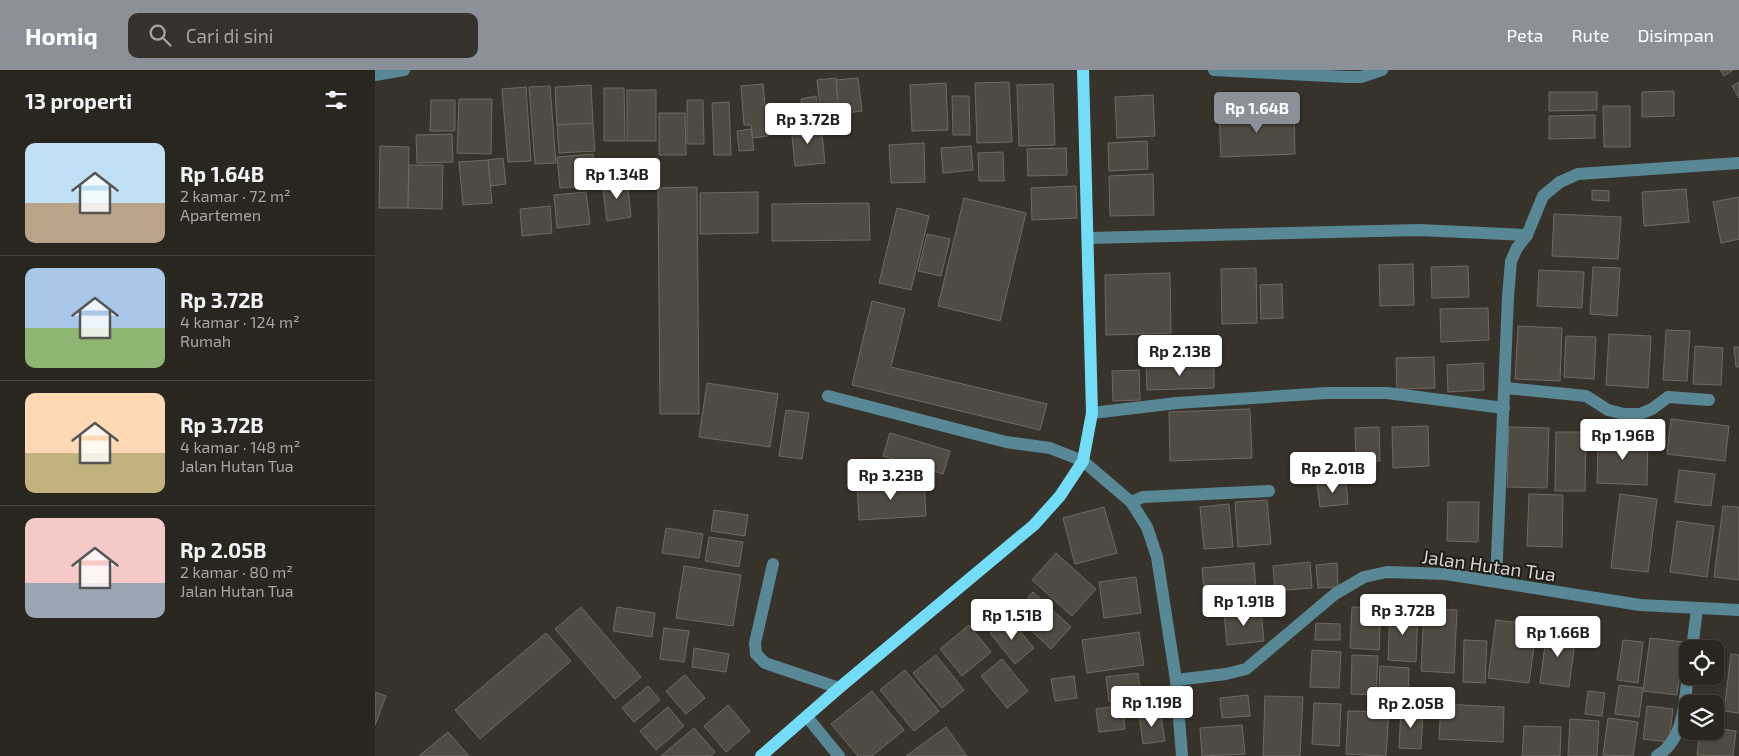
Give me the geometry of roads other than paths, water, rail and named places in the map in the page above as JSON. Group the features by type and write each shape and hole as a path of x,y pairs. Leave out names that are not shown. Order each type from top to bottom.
{"main road":[{"path":"761,756 839,688 1034,526 1060,496 1083,461 1092,413 1083,70"}],"street":[{"path":"375,75 405,70"},
{"path":"1214,70 1361,77 1382,70"},
{"path":"1496,581 1511,262 1517,248 1527,235 1543,196 1560,182 1578,174 1739,163"},
{"path":"1088,238 1419,230 1527,235"},
{"path":"1505,388 1586,396 1608,410 1624,414 1640,414 1652,409 1668,397 1709,400"},
{"path":"1092,413 1177,403 1353,393 1387,393 1504,408"},
{"path":"828,396 1006,442 1050,448 1083,461 1131,502 1147,527 1157,557 1176,680 1182,756"},
{"path":"1131,502 1143,497 1269,491"},
{"path":"773,564 755,643 756,654 765,663 839,688"},
{"name":"Jalan Hutan Tua","path":"1176,680 1226,674 1246,668 1335,594 1363,577 1387,572 1414,572 1496,581 1525,588 1641,605 1739,610"},
{"path":"1692,640 1697,609"},
{"path":"1657,756 1668,747 1679,728 1686,685"},
{"path":"807,717 839,756"}]}
